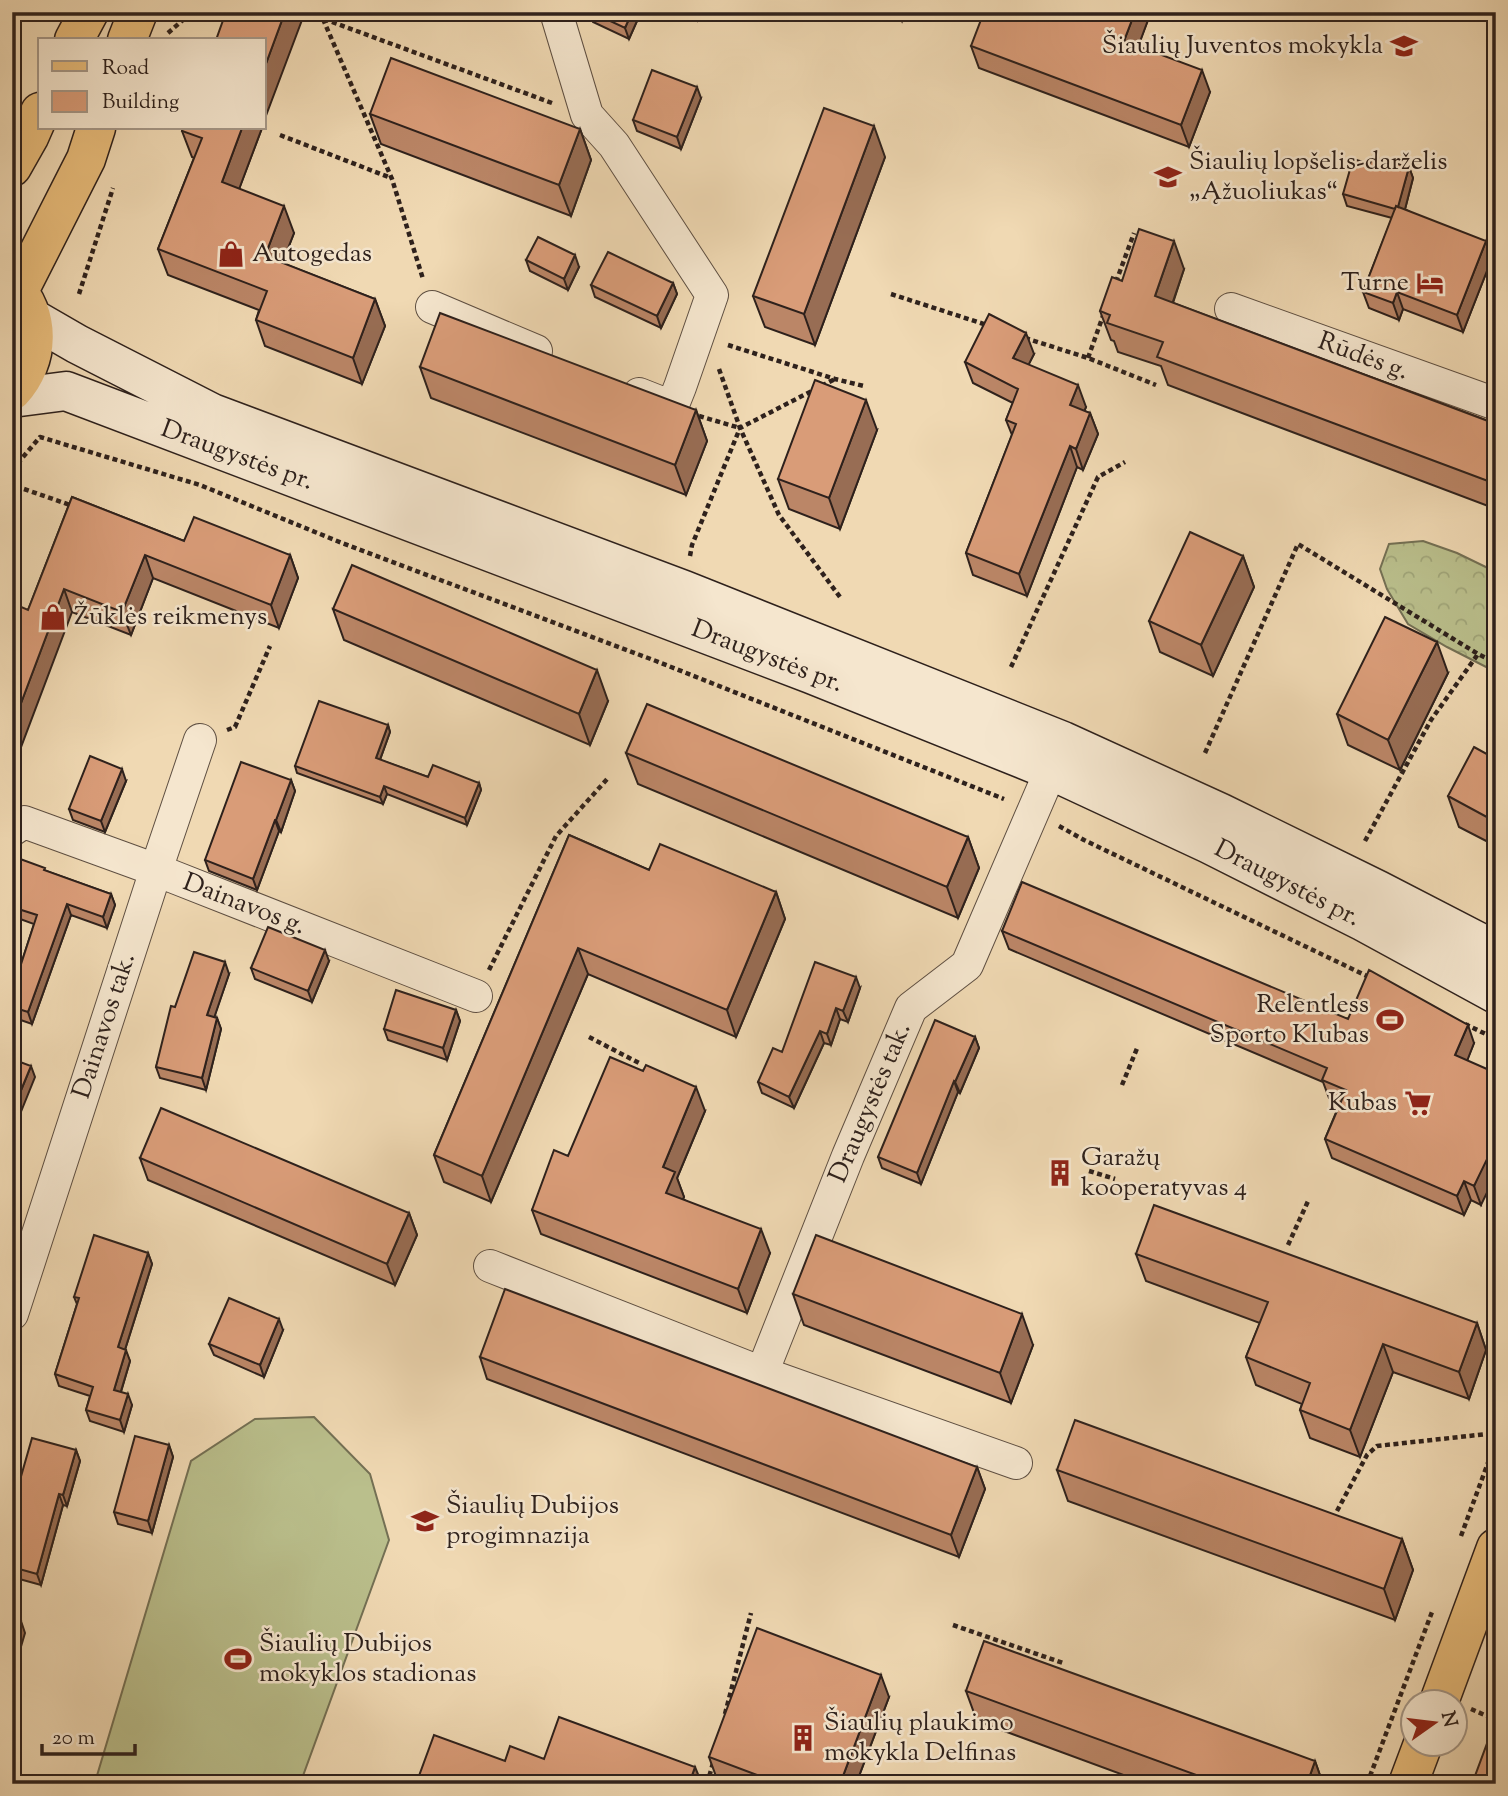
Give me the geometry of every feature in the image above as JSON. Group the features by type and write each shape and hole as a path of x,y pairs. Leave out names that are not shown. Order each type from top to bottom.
{"main road":[{"path":"75,38 89,12"},
{"path":"130,38 152,23"},
{"path":"12,167 38,116"},
{"path":"12,391 24,377 34,349 34,334 21,298 86,159 95,130"},
{"name":"Draugystės pr.","path":"21,298 77,345 212,413 684,590 1057,756 1209,844 1340,910 1496,995"},
{"name":"Draugystės pr.","path":"12,398 66,391 799,669 1221,813 1496,951"},
{"path":"1444,1688 1496,1548"},
{"path":"1408,1784 1418,1758"}],"street":[{"path":"543,15 587,115 614,145 712,295 704,337 672,407 609,381"},
{"path":"432,307 558,360"},
{"name":"Rūdės g.","path":"1231,309 1496,404"},
{"name":"Dainavos tak.","path":"12,1314 200,740"},
{"name":"Draugystės tak.","path":"762,1373 848,1156 911,1007 967,965 1057,756"},
{"name":"Dainavos g.","path":"12,830 24,822 156,870 476,996"},
{"path":"490,1266 762,1373 1016,1463"}],"path":[{"path":"152,23 192,12"},
{"path":"1399,12 1420,18 1428,12"},
{"path":"432,307 392,178 323,19 587,115"},
{"path":"280,135 392,178"},
{"path":"79,293 114,184"},
{"path":"1115,285 1134,233"},
{"path":"891,294 996,328"},
{"path":"1087,358 1105,311"},
{"path":"704,337 864,386"},
{"path":"704,337 740,428 779,515 840,597"},
{"path":"1022,337 1087,358 1156,385"},
{"path":"692,545 740,428 835,379"},
{"path":"672,407 740,428"},
{"path":"12,470 40,436 200,485 656,661 1033,811 1084,840 1371,978"},
{"path":"1011,667 1098,477 1125,461"},
{"path":"24,489 77,507"},
{"path":"1205,754 1298,544 1496,663"},
{"path":"200,740 235,727 270,646"},
{"path":"1365,841 1431,720 1478,654"},
{"path":"476,996 556,836 609,777"},
{"path":"1458,1021 1496,1039"},
{"path":"589,1037 639,1063"},
{"path":"1122,1086 1138,1046"},
{"path":"1089,1171 1115,1179"},
{"path":"1288,1245 1309,1199"},
{"path":"1336,1511 1367,1455 1377,1446 1496,1433"},
{"path":"1459,1540 1496,1441"},
{"path":"1367,1784 1435,1604"},
{"path":"724,1718 751,1613"},
{"path":"953,1625 1063,1663"},
{"path":"707,1784 714,1757"}],"green space":[{"path":"1423,541 1457,553 1496,572 1496,672 1408,624 1387,589 1380,569 1389,544"},
{"name":"Šiaulių Dubijos mokyklos stadionas","path":"314,1417 370,1474 389,1540 300,1784 96,1784 191,1461 255,1419"}],"building":[{"path":"226,12 285,12 266,64 266,38 217,38"},
{"path":"591,12 632,12 625,28"},
{"path":"984,12 1047,12 1059,17 1061,12 1135,12 1124,41 1202,70 1181,125 971,46"},
{"path":"391,58 580,129 559,185 370,114"},
{"path":"652,70 697,87 677,137 633,120"},
{"path":"824,108 874,126 804,314 753,296"},
{"path":"241,130 222,182 284,206 265,256 375,299 353,358 256,320 267,291 158,249 202,138 182,131"},
{"path":"1372,157 1409,167 1398,207 1395,209 1343,194 1353,159 1370,164"},
{"name":"Turne","path":"1396,206 1486,241 1457,315 1397,292 1393,303 1363,292"},
{"path":"1139,229 1174,241 1155,296 1496,424 1496,484 1157,357 1163,342 1107,323 1110,315 1100,311 1112,277 1122,281"},
{"path":"538,237 575,255 564,279 526,260"},
{"path":"608,252 673,283 657,316 591,285"},
{"path":"440,313 696,410 675,465 420,367"},
{"path":"989,314 1026,333 1013,358 1078,385 1070,405 1090,413 1076,449 1070,446 1019,574 966,553 1016,424 1006,420 1018,389 965,362"},
{"path":"815,380 866,400 829,498 778,479"},
{"path":"72,497 184,541 194,517 290,555 271,605 145,555 122,612 64,589 12,727 12,603 28,610"},
{"path":"1190,532 1243,556 1201,645 1149,621"},
{"path":"352,565 597,670 579,714 333,609"},
{"path":"1385,617 1437,642 1388,740 1337,714"},
{"path":"319,701 388,725 376,758 428,777 433,765 479,783 465,818 384,786 380,797 295,766"},
{"path":"647,704 968,837 947,887 626,753"},
{"path":"1474,747 1496,759 1496,822 1448,796"},
{"path":"90,756 122,769 101,821 69,809"},
{"path":"241,762 291,780 253,879 205,860"},
{"path":"569,835 649,870 660,844 776,892 727,1010 578,948 482,1176 434,1155"},
{"path":"12,856 111,894 103,917 67,904 28,1012 12,1007 12,992 37,915 12,907"},
{"path":"1022,882 1348,1019 1369,970 1468,1025 1455,1055 1496,1073 1496,1134 1490,1148 1492,1149 1474,1186 1464,1181 1457,1196 1325,1139 1346,1090 1322,1080 1327,1068 1002,931"},
{"path":"268,927 325,950 308,991 251,968"},
{"path":"194,952 225,962 207,1015 217,1018 202,1078 156,1067 171,1006 175,1007"},
{"path":"815,962 856,977 843,1011 836,1008 827,1034 820,1031 789,1097 758,1082 773,1048 782,1052"},
{"path":"396,990 456,1010 443,1048 384,1029"},
{"path":"935,1020 975,1037 917,1173 878,1157"},
{"path":"610,1057 643,1071 646,1065 696,1087 663,1167 675,1172 666,1193 761,1229 738,1289 532,1210 554,1150 568,1156"},
{"path":"12,1059 31,1066 12,1112"},
{"path":"161,1108 409,1213 387,1264 140,1158"},
{"path":"1154,1205 1477,1323 1459,1372 1383,1344 1350,1430 1300,1410 1310,1383 1246,1357 1268,1302 1136,1254"},
{"path":"94,1235 148,1253 118,1347 126,1350 114,1390 128,1394 120,1420 86,1410 93,1387 55,1374 79,1298 74,1297"},
{"path":"816,1235 1022,1314 1000,1373 793,1294"},
{"path":"505,1289 977,1467 951,1535 480,1357"},
{"path":"229,1298 279,1319 260,1365 209,1344"},
{"path":"1075,1420 1402,1539 1384,1589 1057,1470"},
{"path":"135,1436 169,1445 148,1521 114,1512"},
{"path":"32,1438 76,1450 63,1495 59,1494 37,1574 12,1567 12,1508"},
{"path":"12,1619 21,1621 12,1652"},
{"name":"Šiaulių plaukimo mokykla Delfinas","path":"757,1628 881,1675 840,1784 781,1784 709,1757"},
{"path":"984,1641 1315,1761 1307,1784 1221,1784 966,1691"},
{"path":"559,1717 695,1767 689,1784 416,1784 434,1735 505,1761 510,1746 544,1759"},
{"path":"1492,1730 1496,1732 1496,1784 1472,1784"}],"place":[{"name":"Šiaulių Juventos mokykla","path":"1404,46"},
{"name":"Šiaulių lopšelis-darželis „Ąžuoliukas“","path":"1168,177"},
{"name":"Autogedas","path":"231,254"},
{"name":"Turne","path":"1430,283"},
{"name":"Žūklės reikmenys","path":"53,617"},
{"name":"Relentless Sporto Klubas","path":"1390,1020"},
{"name":"Kubas","path":"1418,1103"},
{"name":"Garažų kooperatyvas 4","path":"1060,1173"},
{"name":"Šiaulių Dubijos progimnazija","path":"425,1521"},
{"name":"Šiaulių Dubijos mokyklos stadionas","path":"238,1659"},
{"name":"Šiaulių plaukimo mokykla Delfinas","path":"803,1738"}]}
